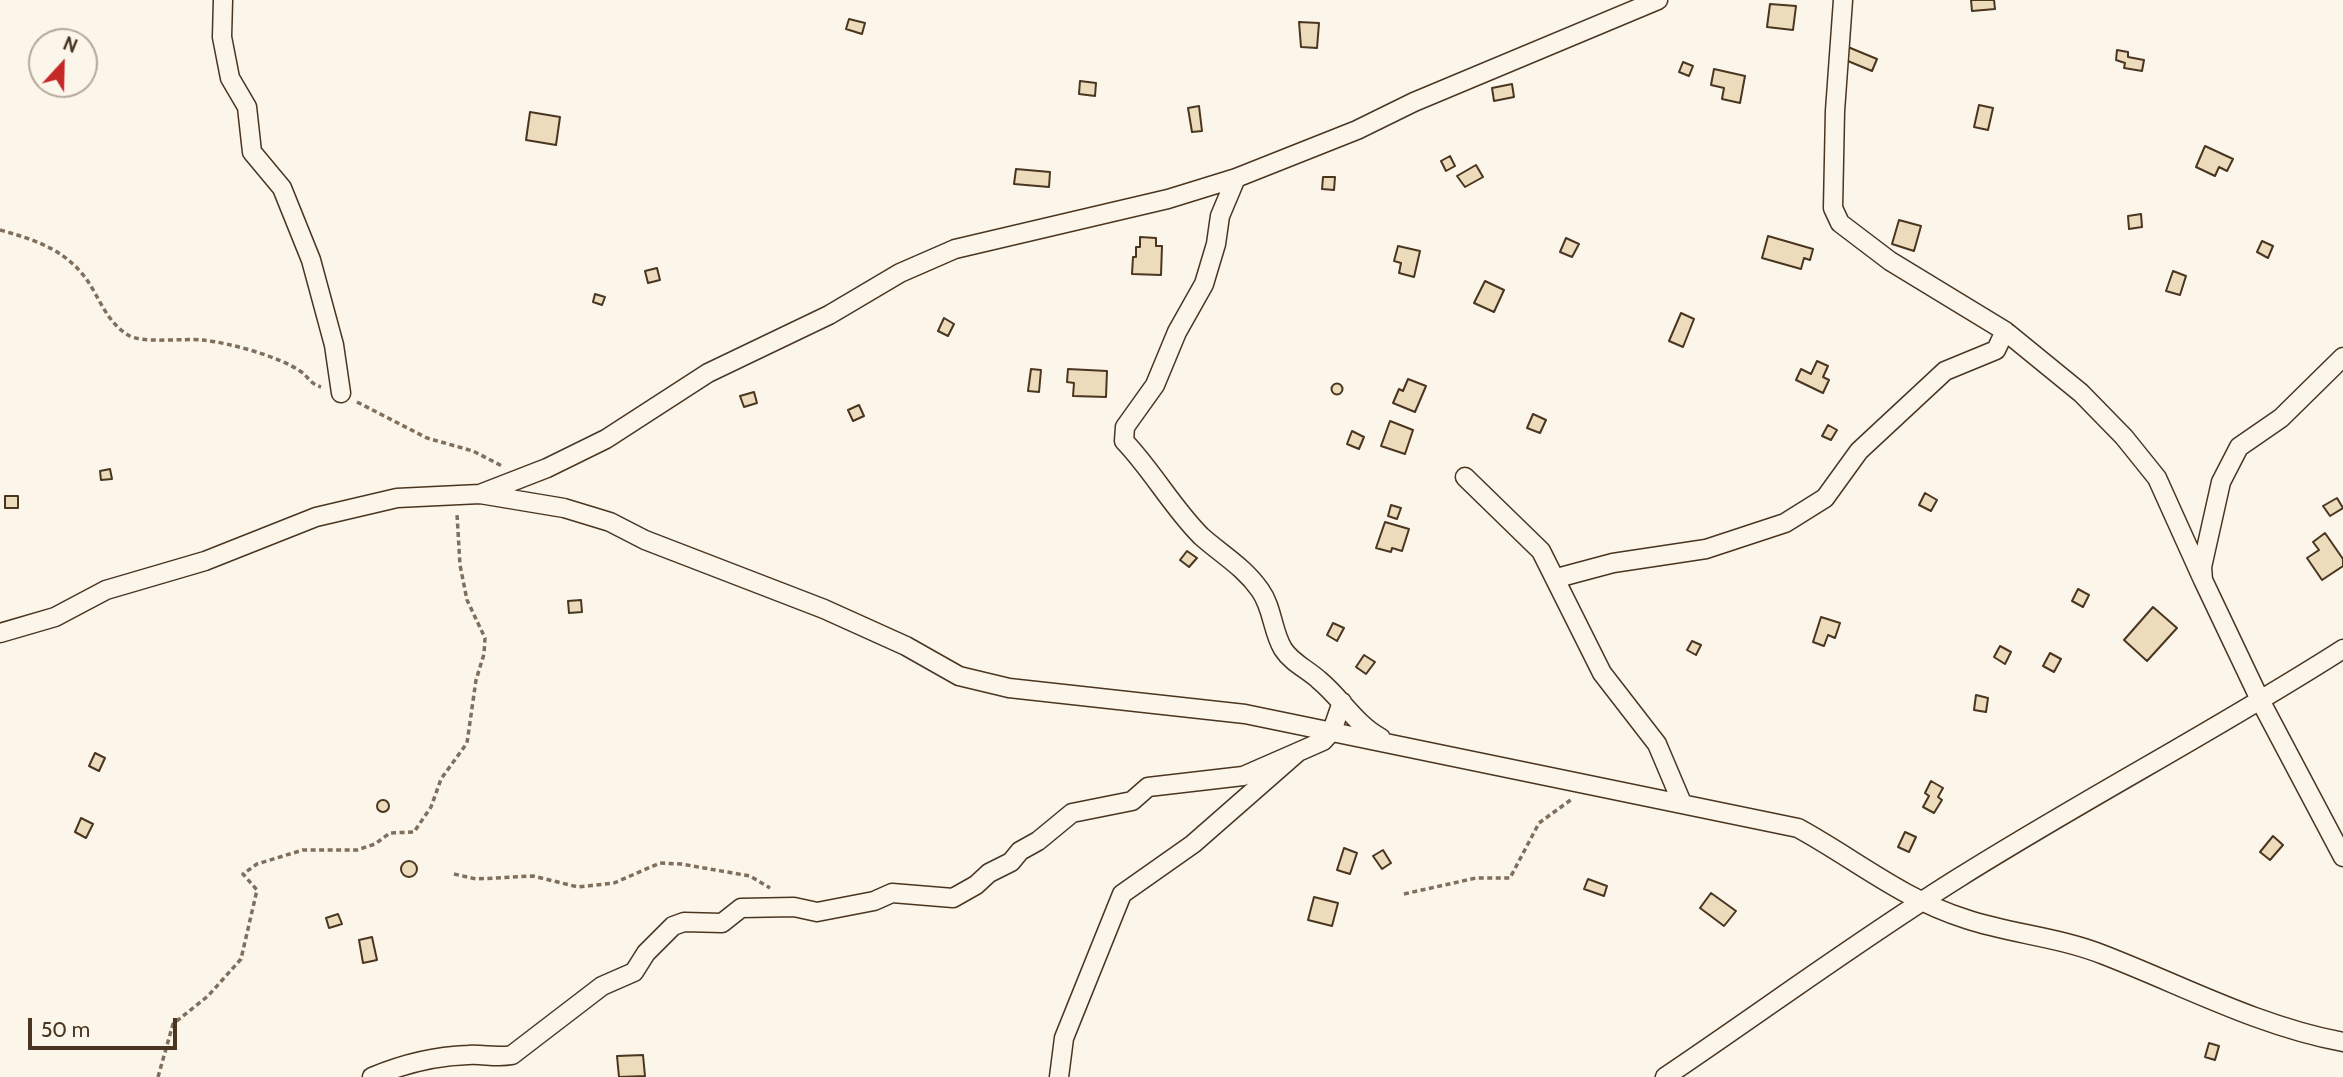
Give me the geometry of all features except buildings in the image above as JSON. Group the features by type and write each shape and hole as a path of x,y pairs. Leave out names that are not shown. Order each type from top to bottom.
{"street":[{"path":"223,0 222,37 230,78 247,107 252,152 282,188 311,260 334,345 341,393"},
{"path":"480,494 606,439 708,373 829,315 900,273 955,249 1168,199 1237,178 1357,130 1414,102 1573,33 1658,0"},
{"path":"1843,0 1833,208 1840,223 1890,261 2005,331 2081,393 2124,437 2157,478 2261,702 2343,857"},
{"path":"1237,178 1220,216 1216,244 1204,284 1177,332 1155,385 1125,427 1124,441 1180,513 1202,537 1237,564 1260,590 1269,607 1282,648 1294,662 1342,702 1364,726 1387,742"},
{"path":"1557,578 1613,563 1706,549 1785,523 1825,498 1859,450 1945,371 1996,350 2005,331"},
{"path":"2203,580 2206,546 2221,482 2239,447 2281,418 2343,357"},
{"path":"1465,477 1541,551 1557,578 1602,673 1657,744 1682,803"},
{"path":"0,633 55,617 106,590 205,561 316,517 397,498 480,494 564,508 610,522 645,540 824,608 906,646 959,676 1009,688 1244,714 1798,828 1831,846 1866,873 1922,902 1966,919 2076,944 2251,1018 2301,1034 2343,1042"},
{"path":"1665,1077 1922,902 2126,776 2261,702 2343,649"},
{"path":"372,1077 418,1061 443,1057 478,1054 497,1058 512,1055 602,986 634,972 646,953 673,926 684,922 722,923 741,908 794,907 817,912 836,910 892,893 953,898 989,873 1011,862 1020,851 1038,841 1072,813 1132,801 1148,787 1243,776 1323,741 1332,731 1342,702"},
{"path":"1059,1077 1064,1038 1122,894 1193,844 1298,752"}],"path":[{"path":"0,230 52,247 84,276 96,300 117,327 131,337 203,340 233,346 301,372 310,384 341,393 427,438 473,451 523,477"},
{"path":"158,1077 173,1024 208,996 241,958 257,890 243,874 257,864 303,850 357,850 375,844 390,833 414,832 431,807 441,779 467,743 485,638 467,600 460,565 457,515 444,496"},
{"path":"1404,894 1476,878 1510,878 1539,823 1593,785"},
{"path":"454,874 476,879 533,876 578,887 614,883 660,863 681,864 750,876 794,907"}]}
